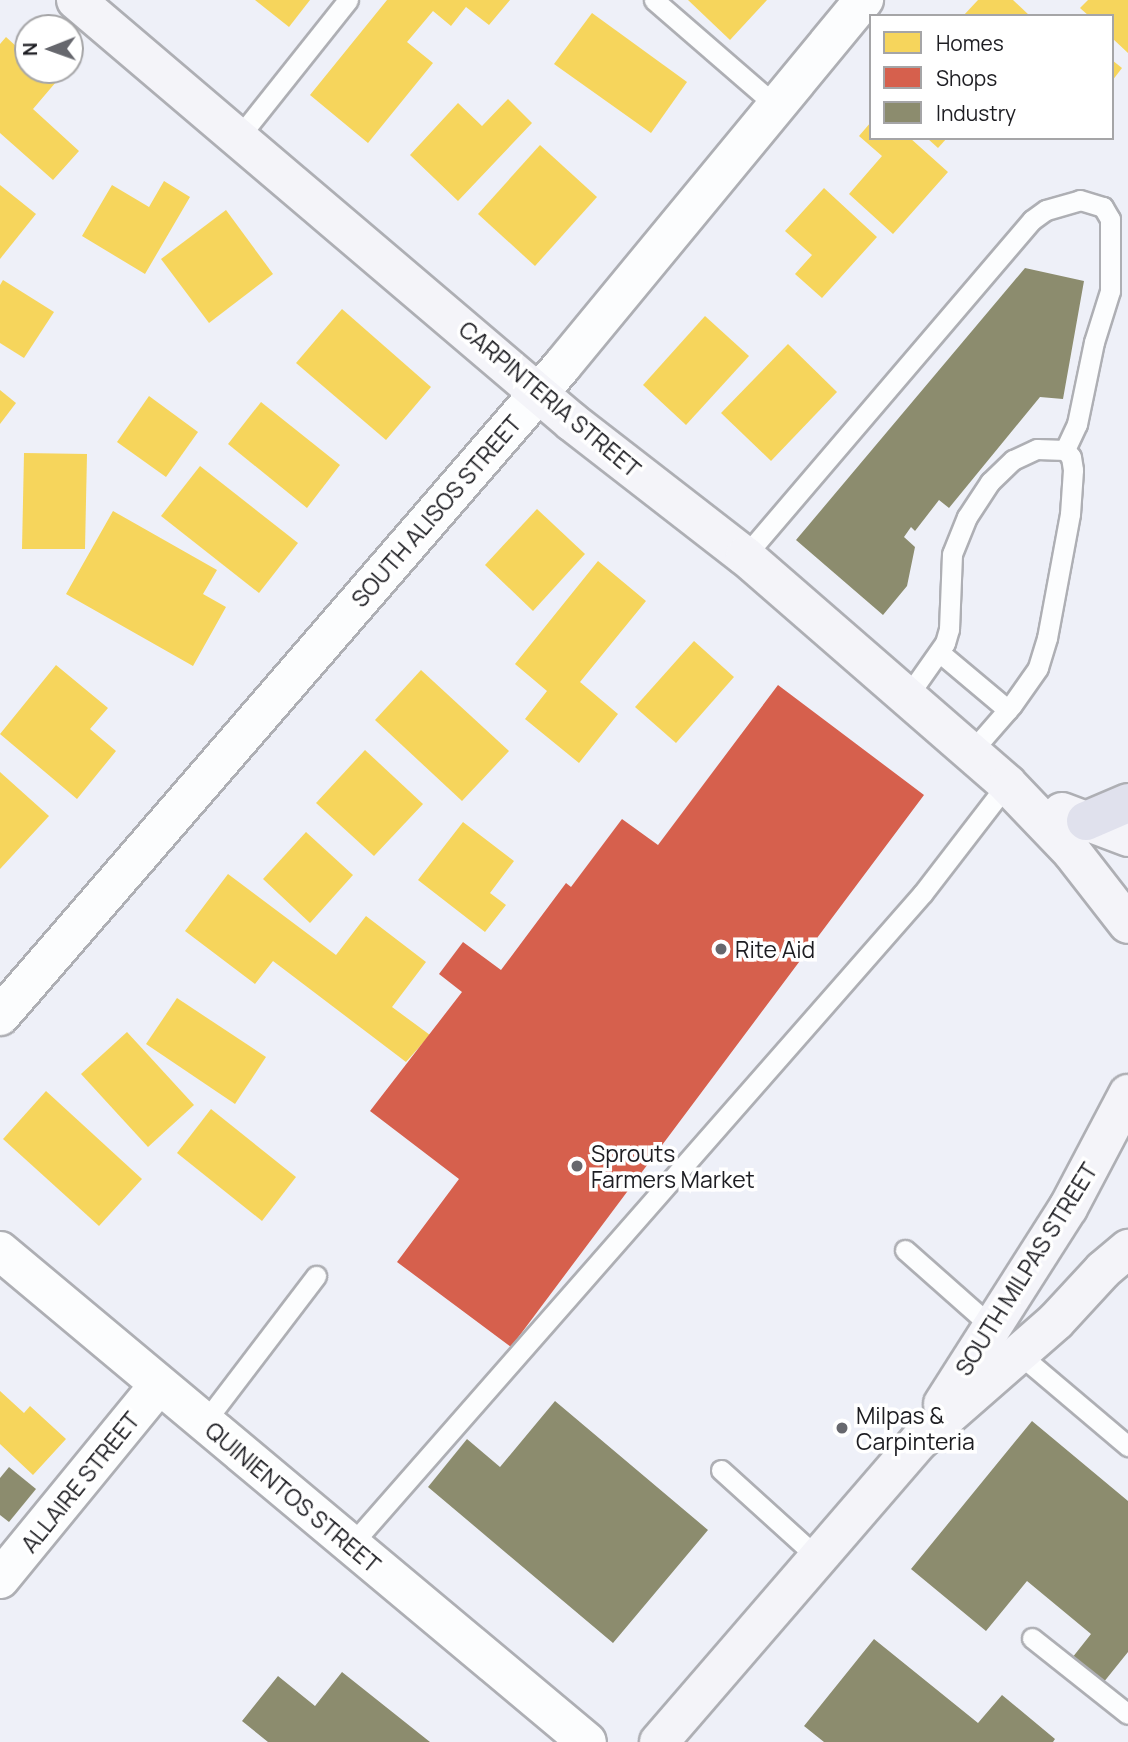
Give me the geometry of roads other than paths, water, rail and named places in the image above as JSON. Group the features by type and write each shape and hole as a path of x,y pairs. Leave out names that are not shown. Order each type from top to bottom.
{"highway":[{"path":"1086,821 1128,803"}],"street":[{"name":"CARPINTERIA STREET","path":"76,0 538,392 745,556 971,752 1015,791 1072,852 1128,924"},
{"name":"SOUTH ALISOS STREET","path":"0,1016 538,392 774,104 863,0"},
{"name":"CARPINTERIA STREET","path":"1015,791 1128,837"},
{"name":"SOUTH MILPAS STREET","path":"919,1441 1068,1208 1128,1094"},
{"name":"SOUTH MILPAS STREET","path":"659,1742 919,1441 1056,1321 1103,1270 1128,1249"},
{"name":"QUINIENTOS STREET","path":"0,1251 587,1742"},
{"name":"ALLAIRE STREET","path":"0,1579 159,1385"}],"lane":[{"path":"239,137 348,0"},
{"path":"654,0 774,104"},
{"path":"745,556 1032,220 1046,210 1080,200 1103,208 1110,219 1110,291 1094,342 1077,424 1065,450"},
{"path":"907,697 939,652 949,629 953,554 967,517 990,482 1013,460 1037,449 1065,450 1071,457 1073,470 1070,514 1047,638 1038,668 1008,710 971,752"},
{"path":"939,652 1008,710"},
{"path":"351,1545 1015,791"},
{"path":"905,1250 992,1327"},
{"path":"204,1423 316,1276"},
{"path":"1018,1354 1128,1447"},
{"path":"720,1470 817,1557"},
{"path":"1032,1638 1128,1714"}],"place":[{"name":"Rite Aid","path":"721,949"},
{"name":"Sprouts Farmers Market","path":"577,1166"},
{"name":"Milpas & Carpinteria","path":"842,1428"}]}
